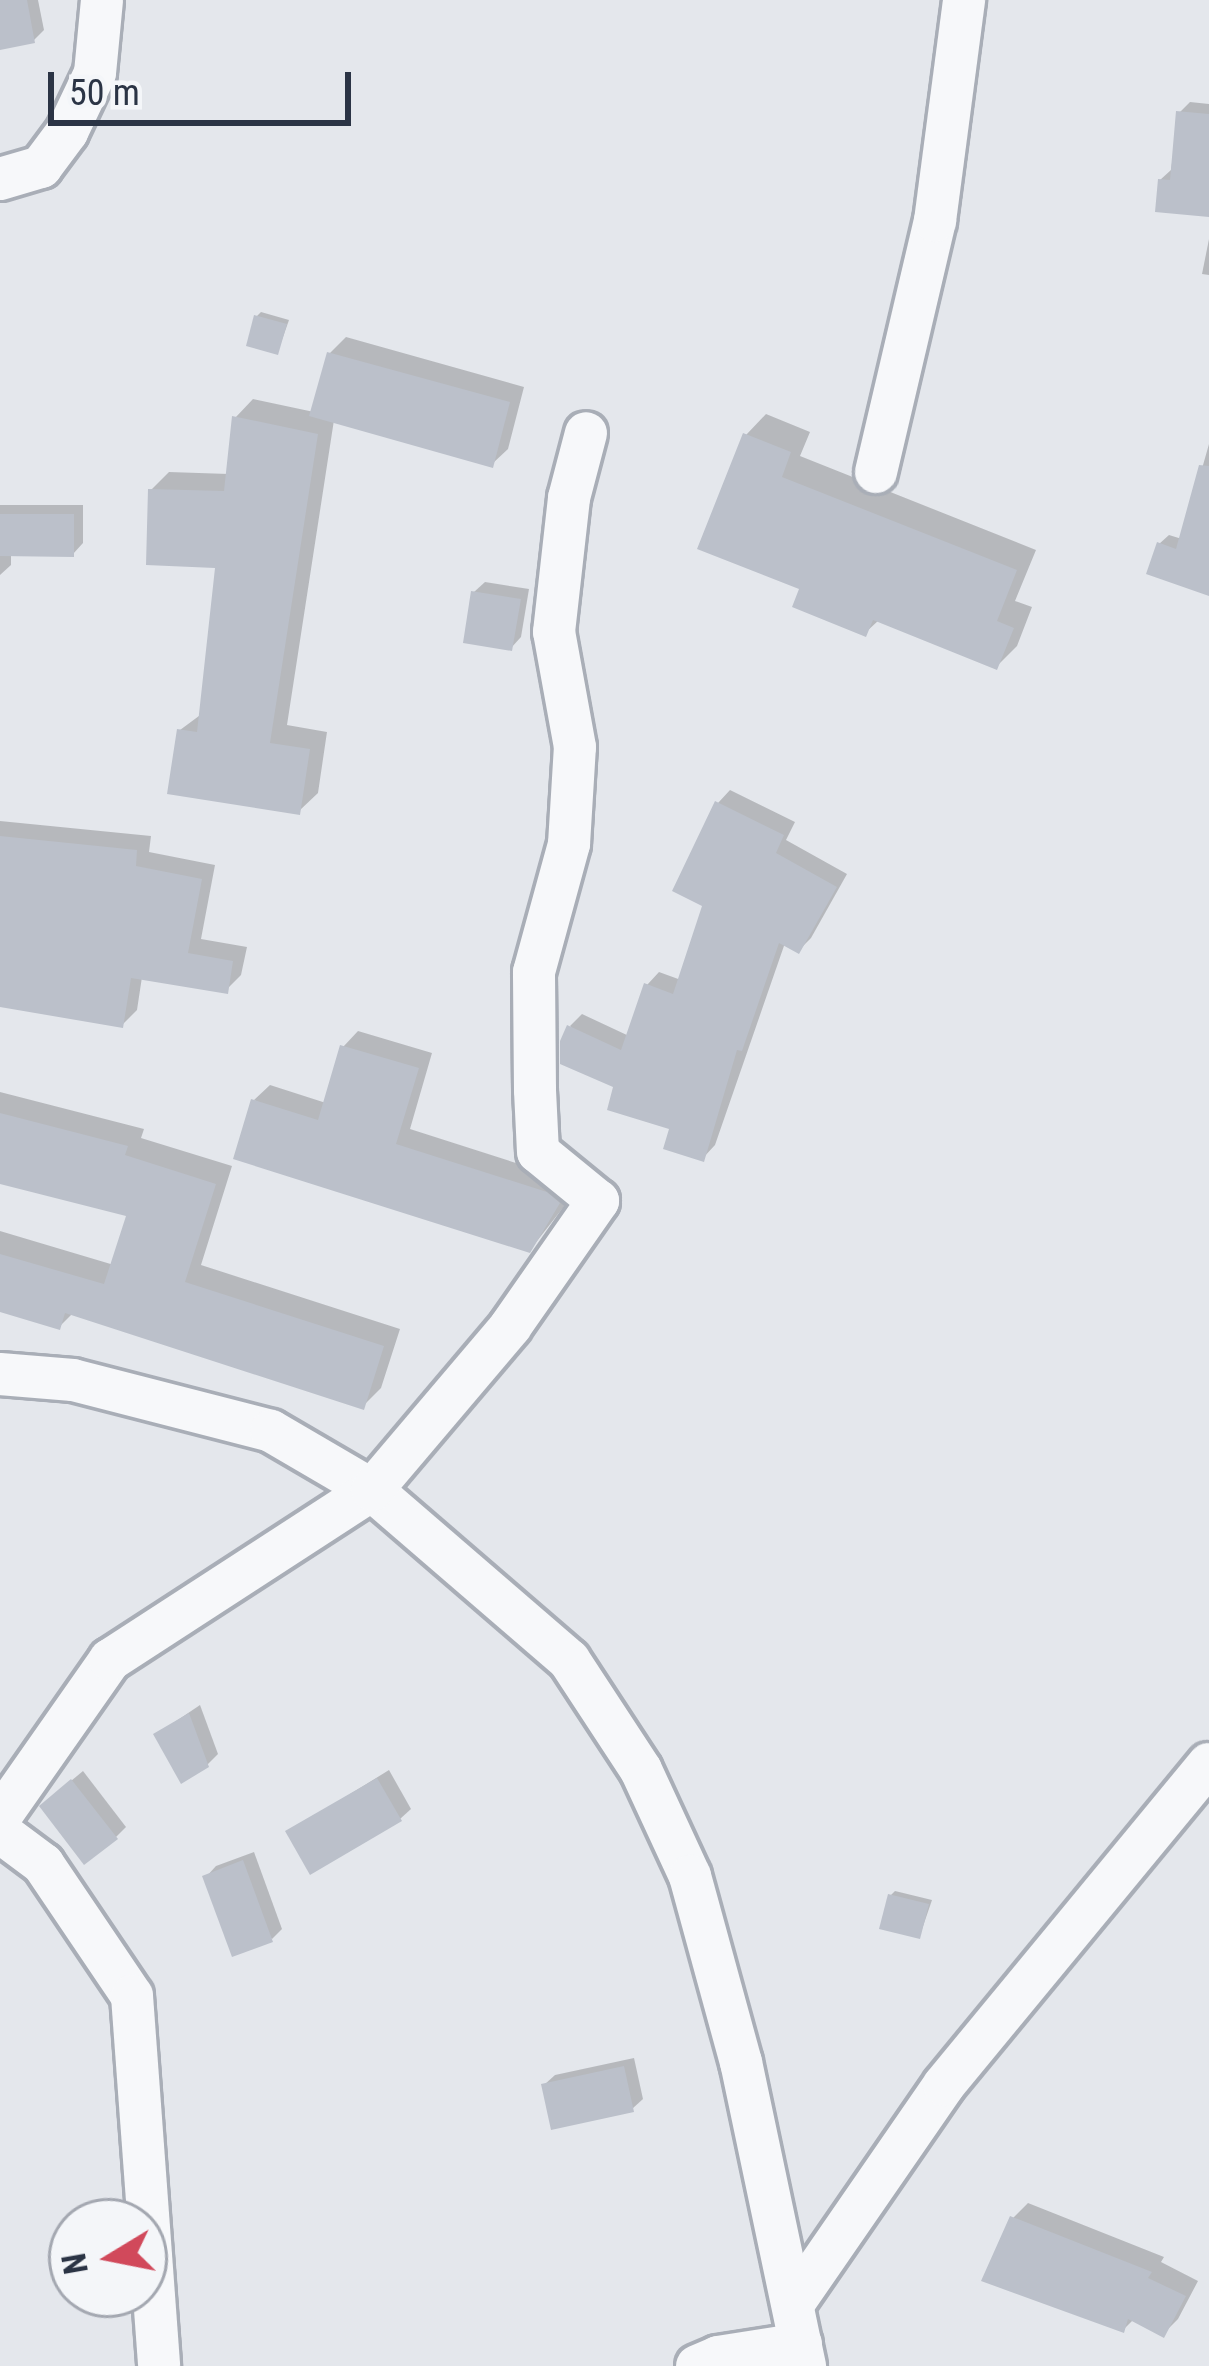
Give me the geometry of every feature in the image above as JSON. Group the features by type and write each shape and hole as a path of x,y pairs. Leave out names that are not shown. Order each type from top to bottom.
{"street":[{"path":"0,179 41,166 68,132 95,73 102,0"},
{"path":"877,472 935,221 964,0"},
{"path":"0,1816 110,1660 372,1490 510,1328 598,1201 538,1152 535,1090 534,972 569,844 575,747 554,632 569,498 586,434"},
{"path":"0,1374 74,1380 271,1431 372,1490 568,1660 640,1770 691,1876 715,1958 800,2338"},
{"path":"697,2366 800,2338 944,2085 1209,1764"},
{"path":"0,1832 43,1864 132,1996 159,2366"}],"building":[{"path":"0,0 27,0 35,43 0,50"},
{"path":"1176,111 1209,114 1209,217 1155,212 1158,179 1170,180"},
{"path":"254,315 287,324 278,355 246,346"},
{"path":"327,352 510,402 493,468 309,416"},
{"path":"232,416 318,434 270,743 310,749 300,815 167,794 177,729 197,732 215,568 146,565 148,489 224,491"},
{"path":"743,433 791,452 782,477 1017,570 997,621 1014,628 997,670 873,620 866,637 792,607 799,589 697,549"},
{"path":"1199,465 1209,466 1209,596 1146,574 1157,542 1176,549"},
{"path":"0,514 74,514 74,557 0,556"},
{"path":"471,591 521,599 512,651 463,643"},
{"path":"715,801 784,835 776,853 837,887 799,954 779,943 742,1051 737,1050 704,1162 663,1149 669,1129 607,1110 613,1087 560,1064 560,1041 567,1025 621,1050 644,983 673,994 702,906 672,891"},
{"path":"0,836 137,850 136,866 202,879 188,953 233,961 228,994 131,978 123,1028 0,1007"},
{"path":"340,1045 419,1068 396,1144 547,1192 560,1203 530,1253 233,1159 251,1099 318,1120"},
{"path":"0,1113 128,1146 125,1155 216,1184 185,1282 384,1346 364,1410 65,1313 60,1330 0,1312 0,1254 104,1284 126,1216 0,1184"},
{"path":"189,1713 209,1767 181,1784 153,1734"},
{"path":"377,1778 402,1821 310,1875 285,1831"},
{"path":"71,1779 118,1839 84,1865 39,1806"},
{"path":"243,1860 273,1942 232,1957 202,1876"},
{"path":"888,1894 929,1904 920,1939 879,1929"},
{"path":"624,2066 634,2112 551,2130 541,2084"},
{"path":"1010,2216 1152,2272 1148,2278 1186,2296 1164,2338 1128,2319 1124,2333 981,2281"}]}
